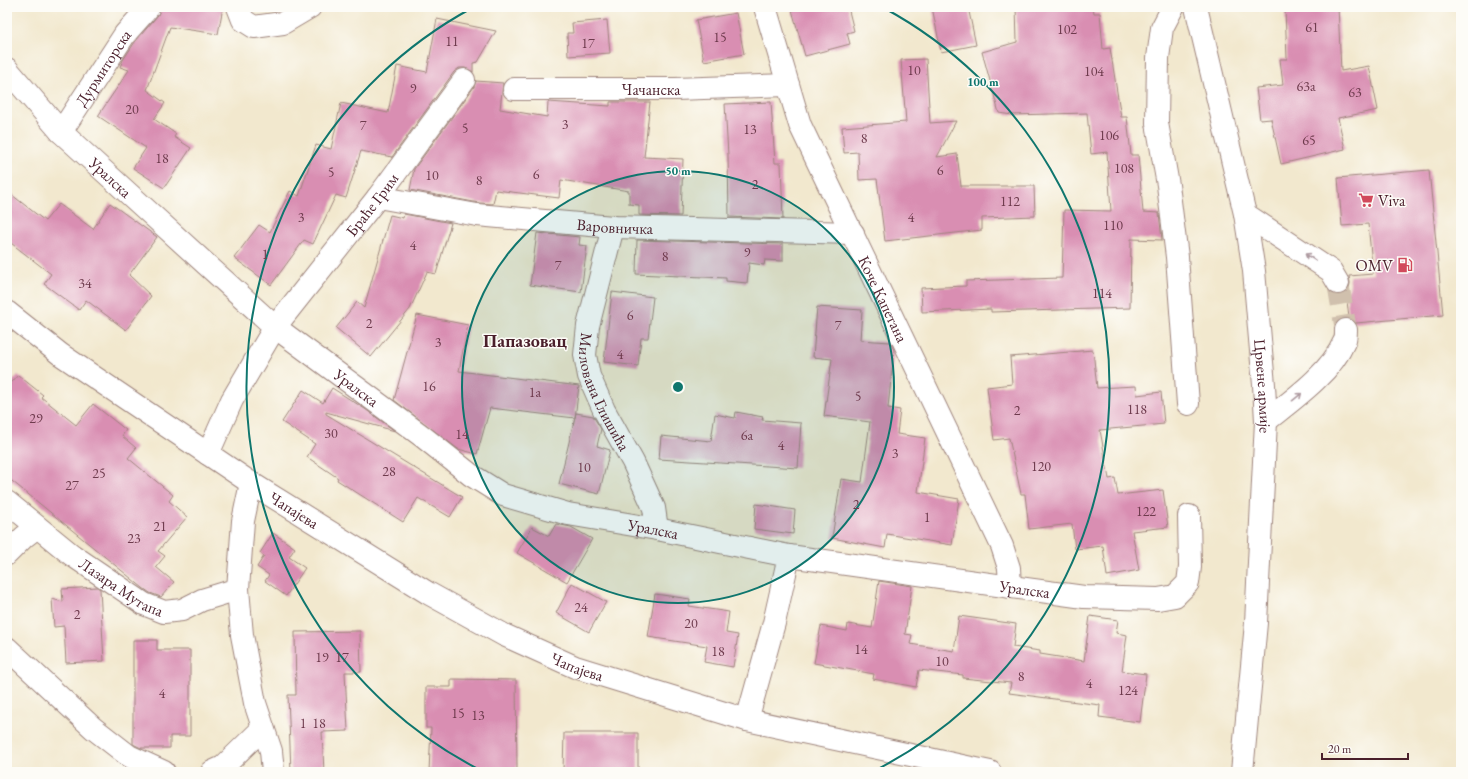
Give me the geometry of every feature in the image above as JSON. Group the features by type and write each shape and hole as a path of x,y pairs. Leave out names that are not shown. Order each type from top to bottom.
{"street":[{"name":"Дурмиторска","path":"61,132 125,34 149,7"},
{"path":"241,14 254,27 283,23 310,7"},
{"name":"Коче Капетана","path":"765,7 800,125 1002,546 1009,568 1010,587"},
{"path":"1173,7 1162,28 1158,58 1157,123 1168,185 1176,250 1188,404"},
{"name":"Црвене армије","path":"1196,7 1245,214 1254,271 1264,385 1266,421 1256,623 1242,772"},
{"name":"Уралска","path":"7,69 61,132 275,326 422,436 471,475 503,495 568,514 657,529 789,556 1084,597 1158,599 1175,596 1188,582 1190,568 1189,516"},
{"name":"Браће Грим","path":"275,326 378,197 464,80"},
{"name":"Чачанска","path":"514,89 675,88 788,85"},
{"name":"Варовничка","path":"378,197 477,215 613,227 853,233"},
{"path":"1245,214 1331,271 1338,283"},
{"name":"Милована Глишића","path":"613,227 588,326 585,355 589,376 604,410 633,462 654,508 657,529"},
{"name":"Чапајева","path":"7,312 60,354 251,483 428,593 504,635 574,667 748,720 956,768 990,772"},
{"path":"208,454 232,400 275,326"},
{"path":"1266,421 1300,394 1335,358 1345,341 1346,330"},
{"path":"251,483 243,521 238,588 242,634 255,703 271,751 273,772"},
{"name":"Лазара Мутапа","path":"7,502 72,555 144,604 164,612 182,610 202,600 238,588"},
{"path":"7,554 24,537 37,527"},
{"path":"748,720 774,623 789,556"},
{"path":"7,648 93,728 129,756 164,772"},
{"path":"212,772 223,767 263,728"}],"building":[{"path":"161,7 223,7 218,34 170,27 147,90 165,103 154,119 176,134 174,137 191,148 164,188 133,168 146,148 98,116 129,70 120,67 123,60 135,42 158,15"},
{"path":"806,7 848,7 854,31 847,33 850,44 805,56 792,10"},
{"path":"932,7 968,7 976,45 941,52"},
{"path":"1016,7 1093,7 1094,13 1100,13 1103,49 1110,48 1121,117 1127,117 1131,155 1138,155 1143,212 1159,213 1162,240 1131,239 1130,308 991,312 991,309 922,312 921,288 966,286 966,281 1062,278 1064,210 1111,211 1107,152 1091,154 1087,113 1012,115 999,113 982,52 1017,42"},
{"path":"1298,7 1338,7 1341,71 1369,66 1378,110 1338,118 1345,149 1281,164 1271,119 1260,120 1256,88 1283,85 1280,59 1287,59 1285,9"},
{"path":"736,13 744,54 704,61 696,20"},
{"path":"437,19 496,31 478,62 473,63 473,72 465,68 459,68 454,72 392,157 361,151 346,198 336,195 313,244 304,240 271,285 234,258 259,225 270,232 290,191 299,196 316,145 331,149 341,103 388,113 397,66 427,72"},
{"path":"607,20 610,53 568,56 567,33 573,33 572,23"},
{"path":"926,59 930,123 956,121 937,157 957,154 961,186 1034,186 1035,216 982,218 982,230 885,241 877,179 859,180 858,152 844,153 842,127 906,122 901,60"},
{"path":"476,81 503,83 500,109 547,117 548,102 610,106 610,102 650,102 644,157 683,159 681,216 639,215 639,205 629,204 629,191 561,180 559,198 496,190 493,204 479,203 410,190 414,169 474,87"},
{"path":"771,102 775,163 781,163 783,219 729,217 725,104"},
{"name":"OMV","path":"1429,170 1443,315 1356,323 1349,318 1346,292 1349,289 1349,276 1373,274 1368,224 1342,226 1338,178"},
{"path":"7,191 45,221 59,204 93,229 110,203 157,237 129,275 151,296 126,330 86,300 79,310 44,284 51,274 7,240"},
{"path":"404,214 451,223 436,274 427,272 410,309 371,357 336,328 357,302 364,308 390,215 403,218"},
{"path":"537,233 580,237 579,245 587,246 581,292 530,285"},
{"path":"637,240 783,244 783,261 765,260 764,265 749,263 747,283 726,281 726,278 636,274"},
{"path":"612,292 653,297 648,338 641,338 638,366 604,362"},
{"path":"817,307 862,310 860,340 890,342 894,350 888,408 900,410 897,434 925,438 918,492 959,499 952,545 887,534 885,548 832,538 841,479 862,482 870,422 824,416 832,359 813,357"},
{"path":"417,315 468,325 459,371 579,386 575,418 490,408 477,454 458,449 394,400"},
{"path":"1093,350 1097,388 1136,386 1137,395 1161,392 1164,424 1100,430 1109,479 1115,478 1118,495 1163,490 1168,527 1132,531 1139,570 1107,576 1103,546 1075,549 1072,524 1029,529 1025,494 1021,494 1009,438 994,440 987,387 1012,384 1010,357"},
{"path":"18,375 43,395 41,397 76,425 93,404 126,430 122,436 136,448 128,458 173,495 169,501 187,517 158,551 165,556 156,567 174,582 161,597 150,593 143,588 7,477 7,388"},
{"path":"332,388 365,409 395,431 326,412 326,414 462,497 450,517 418,498 403,522 337,480 338,478 307,457 315,444 282,422 303,390 323,403"},
{"path":"736,412 763,417 762,420 801,423 798,468 659,459 661,436 711,441 715,414 735,418"},
{"path":"576,413 593,416 601,429 597,446 610,450 599,494 559,484"},
{"path":"756,504 795,510 793,534 754,529"},
{"path":"556,524 571,527 592,539 567,582 517,553 532,527 549,536"},
{"path":"273,533 295,548 289,557 305,568 286,596 265,581 269,575 257,567 264,556 260,553"},
{"path":"879,581 912,586 905,634 912,635 910,644 954,651 959,616 1016,624 1013,647 1040,651 1040,654 1084,661 1090,616 1118,620 1116,633 1127,635 1122,671 1146,674 1140,722 1099,717 1100,705 1009,693 1011,683 963,678 963,675 919,670 916,687 873,679 874,674 814,663 821,626 847,631 848,624 872,628"},
{"path":"572,583 606,602 589,632 556,613"},
{"path":"97,587 100,589 104,661 66,663 64,626 54,627 52,599 63,602 62,589"},
{"path":"655,594 690,599 689,606 729,612 726,633 738,635 733,667 704,662 707,646 648,637"},
{"path":"360,631 361,672 345,672 348,731 322,732 324,772 291,772 288,695 296,695 295,632"},
{"path":"133,640 157,640 157,650 190,650 190,736 170,736 170,748 141,748 133,744"},
{"path":"451,679 516,680 517,770 429,772 431,728 426,728 426,687 451,687"},
{"path":"564,733 638,733 638,772 563,771"}],"tunnel":[{"path":"1338,283 1346,330"}],"place":[{"name":"Viva","path":"1366,200"},
{"name":"OMV","path":"1405,265"}],"district":[{"name":"Папазовац","path":"525,340"}]}
